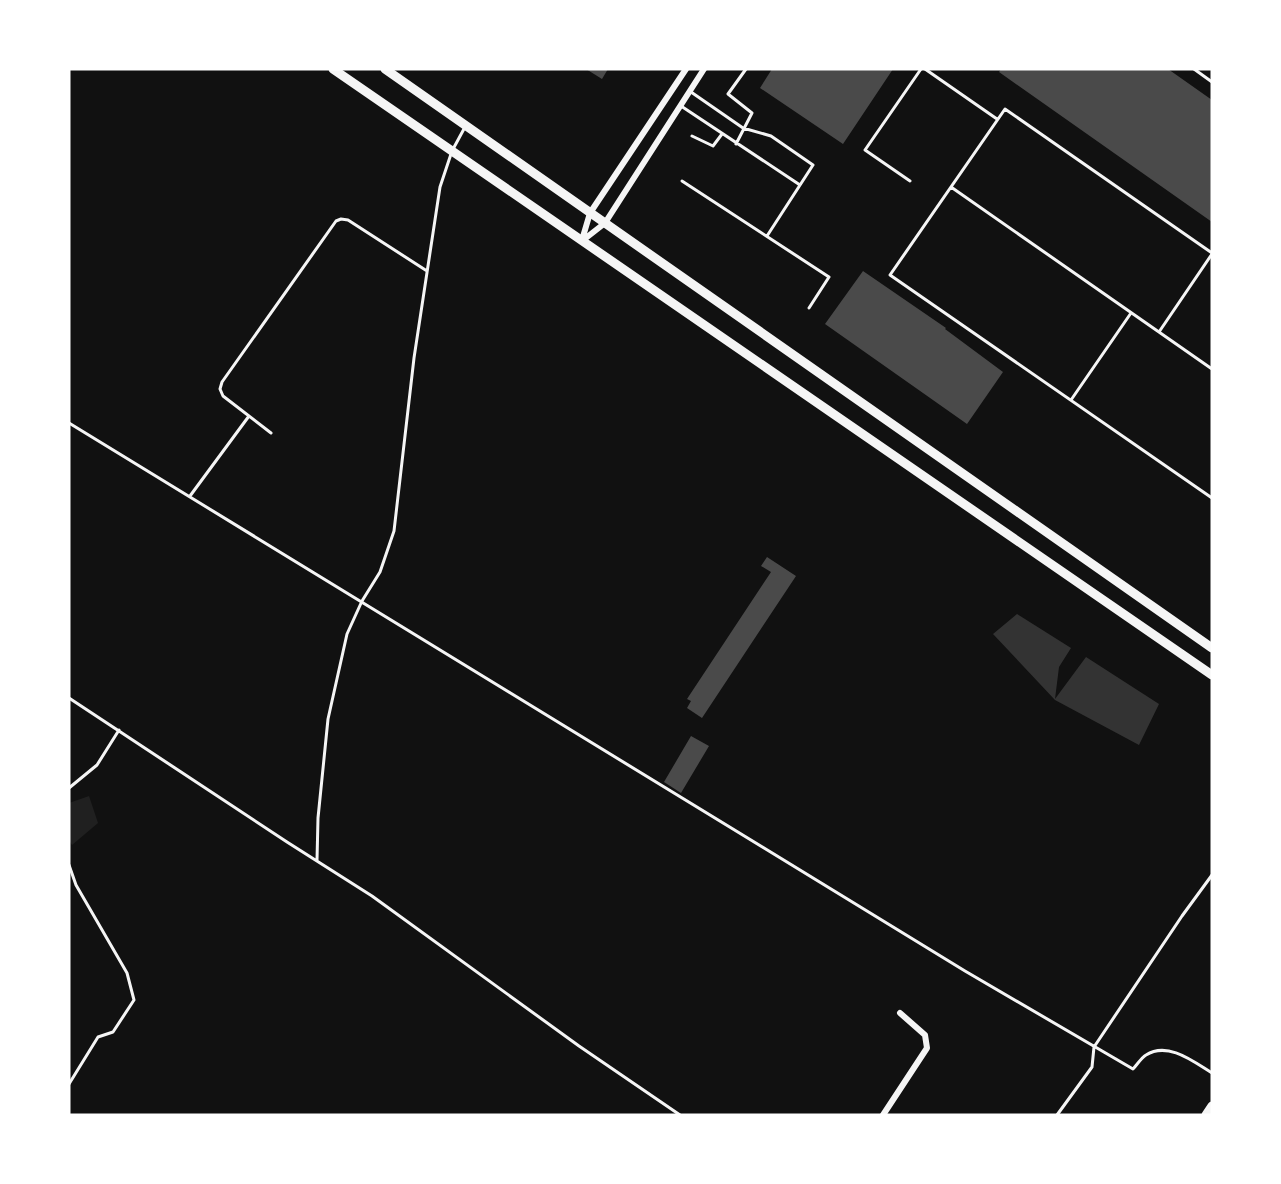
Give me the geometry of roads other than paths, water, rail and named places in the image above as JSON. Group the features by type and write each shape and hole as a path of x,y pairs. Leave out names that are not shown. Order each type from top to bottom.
{"main road":[{"path":"333,69 1212,675"},
{"path":"385,69 1212,648"},
{"path":"1206,1115 1212,1106"}],"street":[{"path":"582,241 590,213 686,69"},
{"path":"582,241 604,223 704,69"},
{"path":"883,1115 927,1048 925,1035 900,1013"}],"lane":[{"path":"736,144 752,113 728,94 746,69"},
{"path":"910,182 866,150 923,69 998,119"},
{"path":"1194,69 1212,82"},
{"path":"689,90 743,128 771,136 813,165 767,236"},
{"path":"679,105 800,185"},
{"path":"1159,332 1212,253 1005,109 891,275 1212,498"},
{"path":"317,861 318,818 328,719 347,634 362,601 380,572 394,531 414,358 440,187 452,152 466,126"},
{"path":"692,136 713,146 722,134"},
{"path":"682,181 829,277 808,308"},
{"path":"951,187 1212,369"},
{"path":"271,433 223,396 220,389 222,382 336,221 348,220 427,271"},
{"path":"1071,400 1131,312"},
{"path":"190,496 249,416"},
{"path":"69,423 965,971 1094,1047 1133,1069 1146,1055 1163,1050 1189,1058 1212,1073"},
{"path":"69,698 372,896 579,1046 680,1115"},
{"path":"69,788 97,765 119,730"},
{"path":"69,865 76,885 127,973 134,1000 113,1032 98,1037 69,1084"},
{"path":"1058,1115 1092,1066 1094,1047 1212,875"}]}
